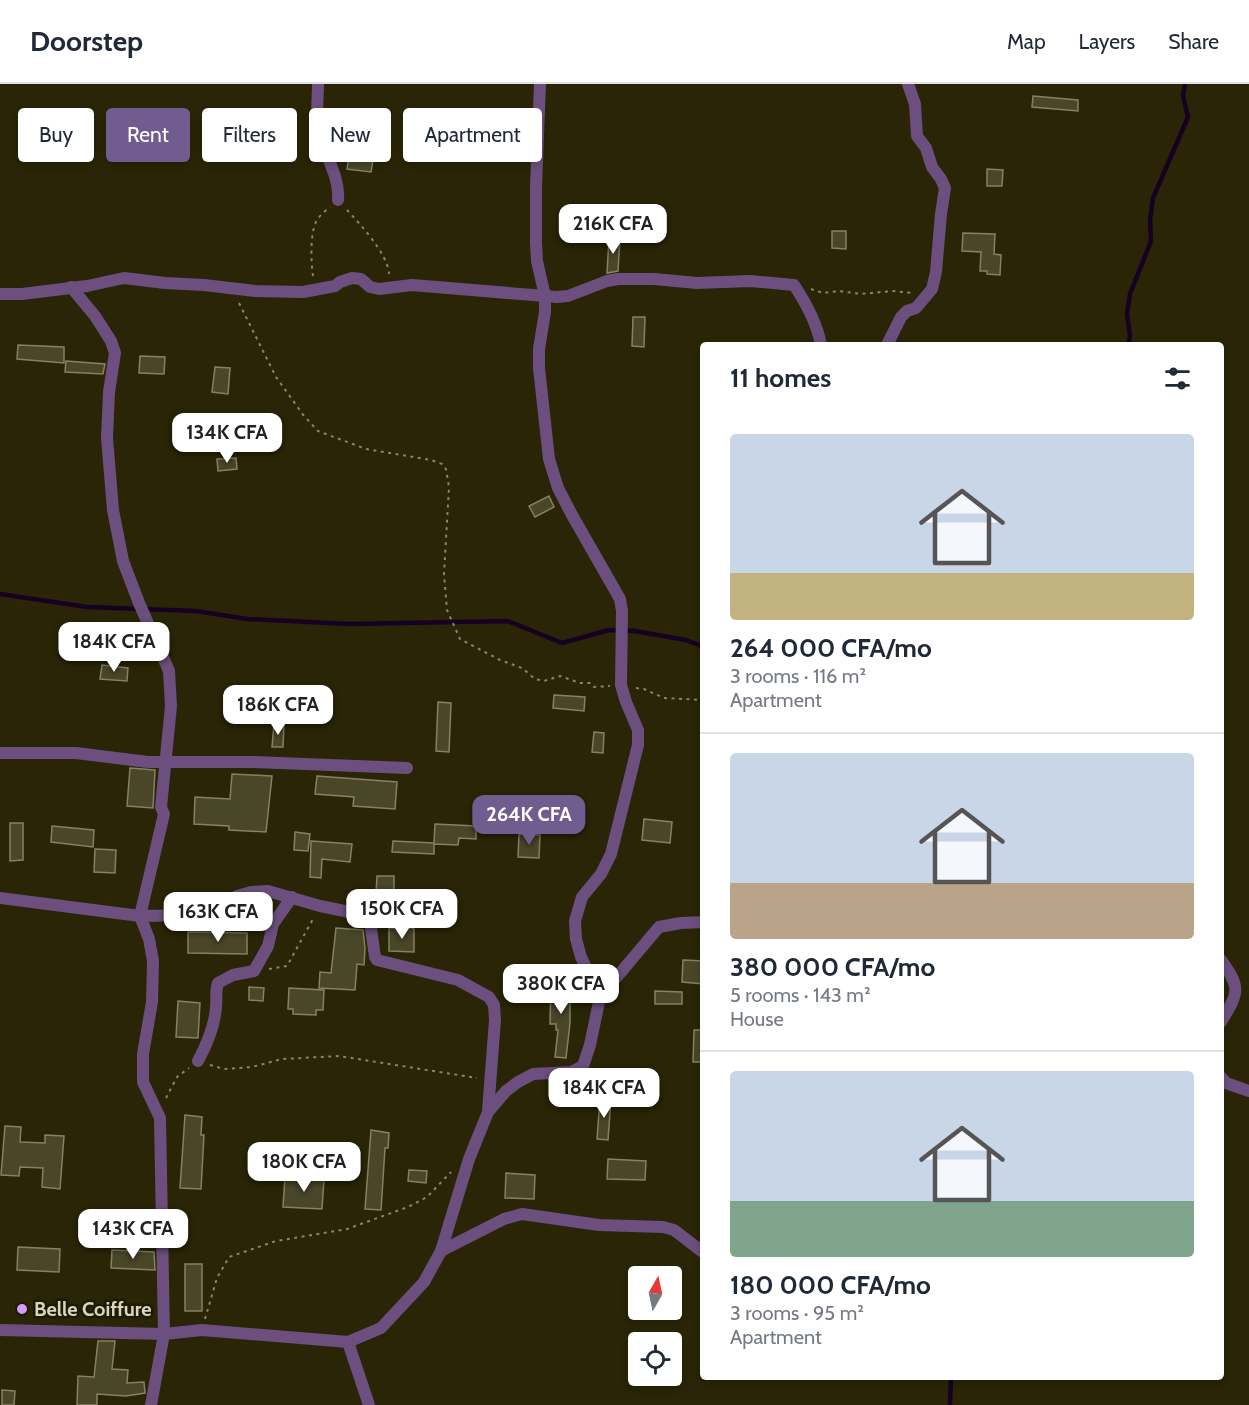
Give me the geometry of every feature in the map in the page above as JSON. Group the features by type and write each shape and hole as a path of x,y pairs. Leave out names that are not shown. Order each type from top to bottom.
{"street":[{"path":"318,84 316,118 320,137 336,180 338,200"},
{"path":"540,84 536,243 537,261 545,296 545,324 539,349 539,368 549,459 558,488 620,599 621,686 638,729 638,745 610,854 601,874 582,897 575,921 576,939 581,957 600,997"},
{"path":"888,342 901,317 907,311 916,308 932,289 945,188 928,159 926,148 917,136 915,104 908,84"},
{"path":"0,294 22,294 87,286 124,278 232,289 303,292 335,286 352,278 361,279 374,288 412,285 545,296 568,296 618,279 654,279 697,283 750,281 794,285 805,301 820,342"},
{"path":"71,287 95,316 111,341 115,353 109,392 107,446 113,510 123,561 169,670 171,706 161,807 164,814 140,916 149,939 153,961 152,1002 143,1054 144,1082 160,1118 164,1334 151,1405"},
{"path":"0,753 76,753 147,762 254,762 407,768"},
{"path":"0,898 140,916 208,914 237,896 268,891 320,906 364,915 370,921 377,960 458,980 489,997 494,1005 495,1020 488,1112"},
{"path":"198,1061 212,1031 216,1007 215,990 218,983 233,975 254,971 268,946 273,924 292,897"},
{"path":"0,1330 164,1334 202,1330 348,1342 381,1328 424,1282 441,1251 469,1159 488,1112 506,1091 532,1074 571,1072 583,1066 590,1046 600,997 660,927 700,922"},
{"path":"1224,964 1232,976 1236,997 1224,1017"},
{"path":"1224,1081 1249,1091"},
{"path":"441,1251 504,1220 522,1214 599,1225 663,1227 674,1230 700,1250"},
{"path":"348,1342 369,1405"}],"path":[{"path":"303,292 312,286 313,282 314,228 317,219 338,200 370,237 385,261 389,269 390,286"},
{"path":"794,285 824,292 839,291 861,294 892,291 918,294 932,289"},
{"path":"232,289 276,377 304,416 318,431 366,449 431,460 442,464 446,469 449,487 444,574 447,610 460,639 500,660 522,668 536,679 544,681 560,676 580,683 590,683 594,687 621,686 644,689 664,698 700,700"},
{"path":"254,971 287,966 320,906"},
{"path":"160,1118 167,1096 177,1077 198,1061 224,1069 252,1067 282,1059 339,1056 489,1080"},
{"path":"202,1330 217,1278 229,1257 276,1241 347,1229 408,1207 427,1197 448,1175 469,1159"}],"building":[{"path":"1033,96 1078,100 1078,111 1032,107"},
{"path":"348,162 373,162 371,172 347,169"},
{"path":"987,169 1003,170 1002,186 987,186"},
{"path":"832,231 846,231 846,249 832,248"},
{"path":"963,233 995,234 994,254 1001,255 1000,275 980,271 981,252 962,251"},
{"path":"609,238 620,238 618,271 607,273"},
{"path":"633,317 645,317 644,347 632,346"},
{"path":"18,345 64,347 64,363 17,359"},
{"path":"140,356 165,357 164,374 139,373"},
{"path":"66,361 105,364 103,374 65,372"},
{"path":"215,367 230,368 228,394 212,392"},
{"path":"236,458 237,469 218,471 217,459"},
{"path":"549,496 554,507 535,517 529,506"},
{"path":"102,665 128,668 127,681 100,679"},
{"path":"554,695 585,697 584,711 553,708"},
{"path":"438,702 451,703 449,752 436,751"},
{"path":"274,724 284,725 283,747 272,747"},
{"path":"594,732 604,733 603,753 592,752"},
{"path":"130,768 155,770 153,808 127,806"},
{"path":"232,774 272,776 266,832 229,830 229,826 194,824 195,797 230,799"},
{"path":"317,776 397,782 395,809 353,806 354,797 315,794"},
{"path":"644,819 672,822 670,843 642,840"},
{"path":"10,823 23,823 23,860 10,861"},
{"path":"435,824 476,826 476,839 459,838 458,845 434,844 434,854 392,852 393,841 434,843"},
{"path":"52,826 94,830 93,847 51,842"},
{"path":"295,832 310,834 308,851 294,850"},
{"path":"519,834 540,835 539,858 518,857"},
{"path":"311,841 352,844 350,862 322,859 321,878 310,877"},
{"path":"95,849 116,850 115,873 94,872"},
{"path":"377,876 394,876 394,894 376,894"},
{"path":"336,928 363,930 364,965 357,964 355,990 319,988 320,972 331,973"},
{"path":"389,928 414,928 414,952 389,951"},
{"path":"188,932 247,933 247,954 188,953"},
{"path":"683,960 700,961 700,984 682,982"},
{"path":"551,981 570,982 570,1023 566,1058 555,1057 558,1030 556,1030 556,1024 550,1024"},
{"path":"249,987 264,988 263,1001 249,1000"},
{"path":"289,988 324,990 323,1010 316,1010 316,1015 293,1014 293,1009 288,1009"},
{"path":"655,991 682,992 682,1004 655,1004"},
{"path":"178,1001 200,1003 198,1038 176,1037"},
{"path":"694,1030 700,1030 700,1062 693,1062"},
{"path":"600,1098 611,1099 608,1140 597,1139"},
{"path":"185,1115 202,1117 201,1135 204,1135 201,1189 180,1188"},
{"path":"5,1126 21,1127 20,1142 45,1143 45,1135 64,1136 60,1189 42,1187 43,1168 20,1167 19,1176 1,1175"},
{"path":"371,1130 389,1133 388,1148 385,1148 381,1210 365,1209"},
{"path":"608,1159 646,1161 645,1180 607,1179"},
{"path":"409,1170 427,1171 426,1183 408,1181"},
{"path":"506,1173 535,1175 534,1199 505,1198"},
{"path":"285,1177 324,1179 322,1209 283,1207"},
{"path":"18,1247 60,1249 59,1272 17,1270"},
{"path":"112,1250 154,1252 155,1270 111,1268"},
{"path":"185,1264 202,1264 202,1311 185,1311"},
{"path":"98,1341 115,1341 112,1369 128,1370 127,1383 144,1382 145,1393 126,1396 97,1394 97,1405 77,1405 78,1376 94,1377"},
{"path":"2,1390 15,1391 14,1405 2,1405"}],"waterway":[{"path":"1129,342 1127,314 1130,294 1151,241 1150,220 1153,198 1188,117 1183,96 1185,84"},
{"path":"0,594 87,607 196,611 247,619 350,624 508,621 562,643 609,630 635,631 686,640 700,645"},
{"path":"950,1405 951,1380"}],"place":[{"name":"Belle Coiffure","path":"22,1309"}]}
